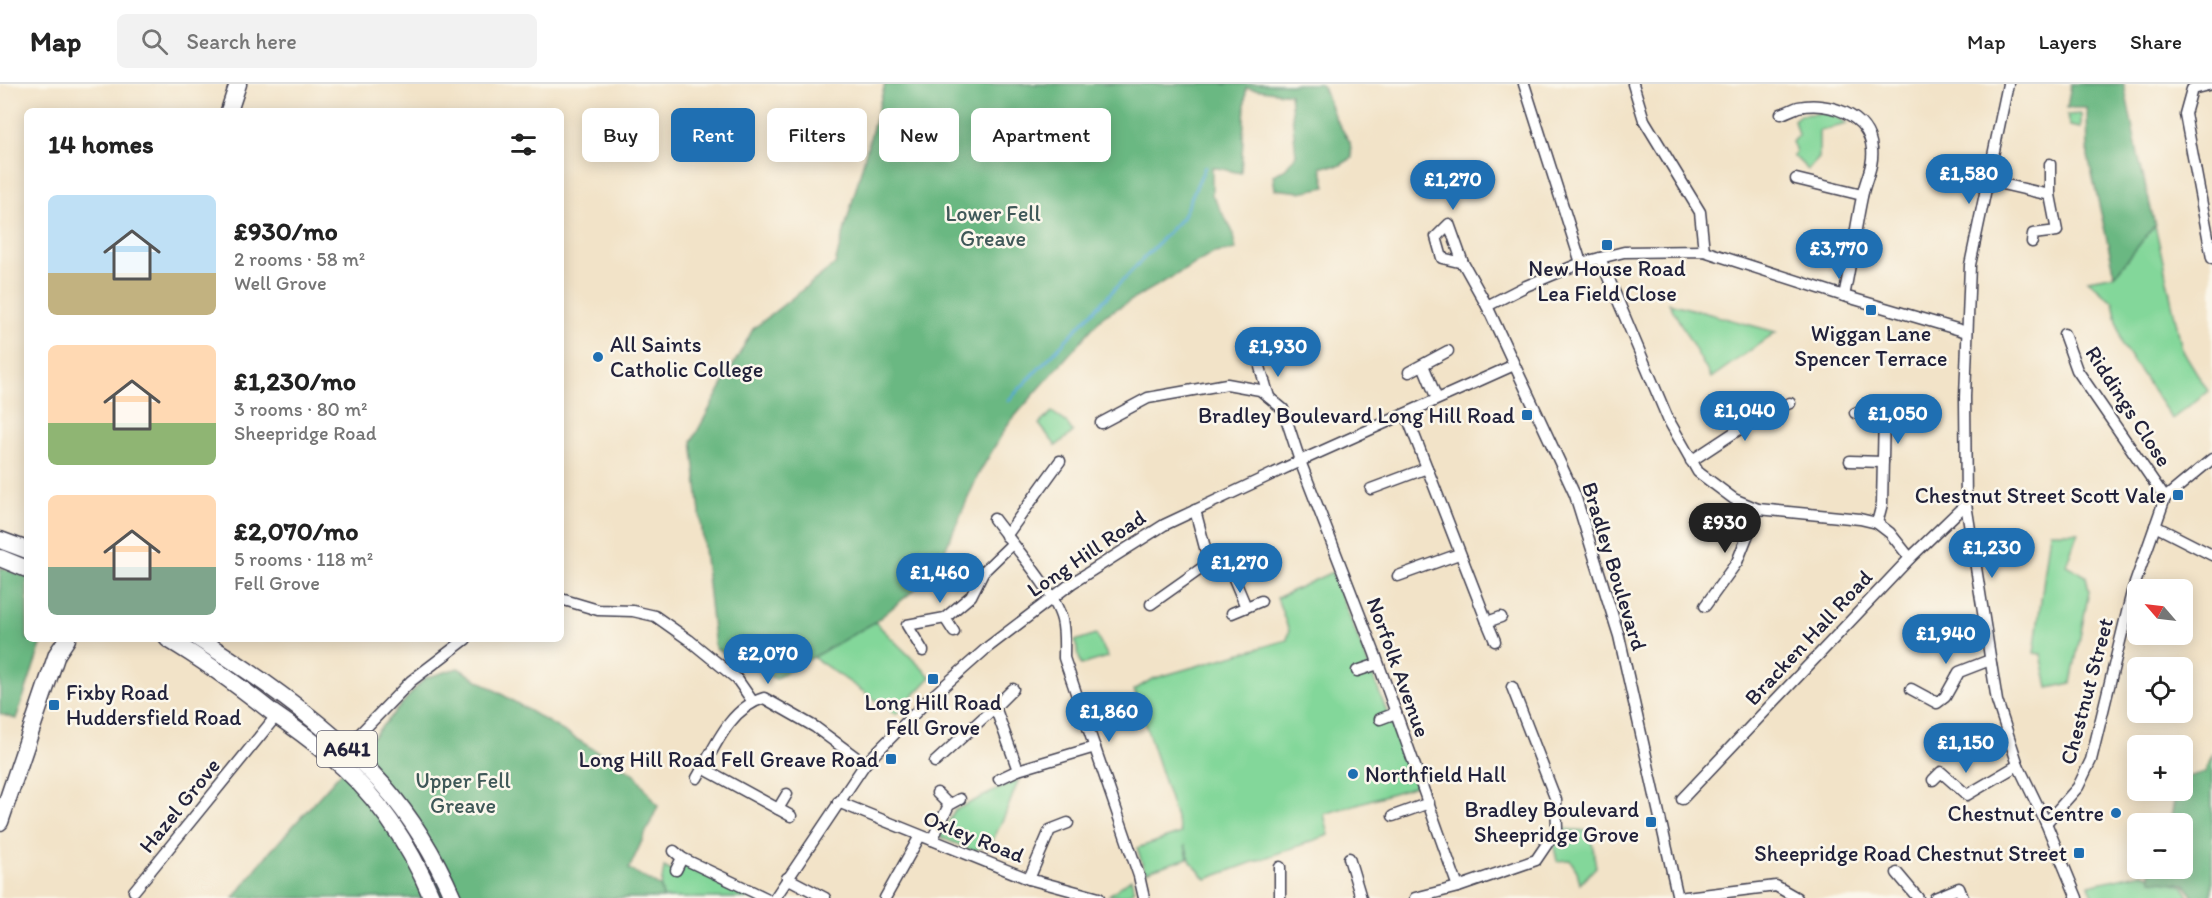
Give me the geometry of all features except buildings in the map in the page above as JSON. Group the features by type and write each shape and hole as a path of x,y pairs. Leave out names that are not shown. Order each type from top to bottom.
{"main road":[{"path":"230,108 238,84"},
{"path":"0,540 24,549"},
{"path":"0,558 24,568"},
{"name":"A641","path":"173,642 203,660 330,755 366,791 400,835 421,870 432,898"},
{"name":"A641","path":"203,642 293,705 346,748 384,785 414,825 441,869 453,898"},
{"path":"0,822 58,646"}],"street":[{"path":"1524,84 1581,263"},
{"path":"1633,84 1644,120 1700,212 1704,251"},
{"path":"2008,84 1971,266 1967,332 1966,504 1997,701 2018,765 2046,823 2077,898"},
{"path":"2212,84 2192,89 2185,114 2212,258"},
{"path":"1781,114 1798,107 1823,106 1846,112 1864,124 1872,146 1872,164 1862,195 1844,296"},
{"path":"2032,242 2033,234 2058,236 2050,195 2050,164"},
{"path":"1796,179 1862,195"},
{"path":"1989,181 2050,195"},
{"path":"1487,306 1526,286 1581,263 1600,258 1624,252 1704,251 1967,332"},
{"path":"1600,258 1668,419 1698,472 1734,499 1758,509 1860,519 1877,523 1890,533 1910,558"},
{"name":"Bradley Boulevard","path":"1463,263 1487,306 1575,495 1624,657 1678,898"},
{"name":"Riddings Close","path":"2064,334 2077,370 2165,498"},
{"path":"1409,372 1448,351"},
{"name":"Long Hill Road","path":"775,898 865,765 926,702 958,673 1052,597 1090,570 1164,525 1514,365"},
{"path":"1423,366 1437,399"},
{"path":"1260,367 1269,398"},
{"path":"1101,423 1148,398 1227,384 1260,390 1269,398"},
{"name":"Norfolk Avenue","path":"1269,398 1283,409 1300,461 1378,664 1458,887"},
{"path":"1691,461 1764,413 1790,404"},
{"path":"1855,412 1884,413 1882,504 1877,523"},
{"path":"1406,414 1495,641"},
{"path":"2165,498 2212,459"},
{"path":"1850,460 1883,462"},
{"path":"923,651 907,625 945,618 971,596 983,572 1009,540 1060,461"},
{"path":"1371,489 1427,468"},
{"name":"Chestnut Street","path":"2046,823 2078,788 2091,760 2132,592 2165,498"},
{"name":"Bracken Hall Road","path":"1682,799 1910,558 1966,504"},
{"path":"1706,606 1737,562 1758,509"},
{"path":"1195,510 1209,563 1215,568 1232,574 1246,607"},
{"path":"994,519 1052,597 1062,618 1064,658 1139,876 1144,898"},
{"path":"2155,526 2212,555"},
{"path":"1398,576 1459,554"},
{"path":"1151,604 1209,563"},
{"path":"564,600 598,610 633,610 655,616 737,679 753,702"},
{"path":"1232,613 1261,601"},
{"path":"1486,622 1501,617"},
{"path":"945,618 954,632"},
{"path":"346,748 411,681 461,642"},
{"path":"1911,689 1937,703 1946,697 1959,672 1990,660"},
{"path":"1357,671 1378,664"},
{"path":"1415,898 1458,887 1536,860 1557,829 1556,800 1512,687"},
{"path":"935,762 1013,689"},
{"path":"697,778 728,725 740,711 764,698 815,727 865,765"},
{"path":"994,707 1018,770"},
{"path":"1380,718 1396,713"},
{"name":"Hazel Grove","path":"134,891 277,715"},
{"path":"999,779 1018,770 1095,747"},
{"path":"1941,772 1967,795 2018,765"},
{"path":"703,768 791,816"},
{"path":"937,793 949,805"},
{"path":"778,809 787,794"},
{"path":"932,840 949,805 960,799"},
{"name":"Oxley Road","path":"838,802 1029,879 1099,898"},
{"path":"1393,816 1404,806 1429,803"},
{"path":"1029,879 1050,830 1068,823"},
{"path":"885,898 920,836"},
{"path":"676,870 678,854 766,898"},
{"path":"1349,858 1361,898"},
{"path":"1280,867 1280,898"},
{"path":"1897,873 1918,898"},
{"path":"787,878 825,898"},
{"path":"1678,898 1776,886 1797,898"},
{"path":"1935,898 1959,888 1963,898"}],"green space":[{"name":"Lower Fell Greave","path":"885,84 1320,84 1335,118 1350,142 1352,158 1339,166 1321,166 1326,187 1300,192 1275,189 1273,175 1284,170 1296,155 1290,94 1246,88 1241,173 1212,167 1212,195 1232,230 1236,250 1214,253 1102,317 1008,424 979,473 935,573 875,622 775,679 715,648 692,441 753,329 835,264 863,162 867,162 867,149"},
{"path":"2071,84 2124,84 2155,225 2115,275 2088,156 2087,108 2067,108"},
{"path":"1823,113 1835,116 1847,124 1819,131 1819,158 1808,170 1793,155 1796,152 1792,142 1798,135 1794,120 1800,115"},
{"path":"2081,114 2081,128 2070,126 2067,115"},
{"path":"2155,225 2182,349 2208,391 2172,419 2122,345 2113,302 2088,280 2115,275"},
{"path":"1669,303 1776,332 1711,378"},
{"path":"1052,412 1066,422 1073,432 1056,446 1039,424"},
{"path":"2050,532 2078,532 2066,565 2086,576 2089,591 2071,683 2048,688 2041,654 2034,653"},
{"path":"0,567 24,576 24,642 42,642 16,719 0,714"},
{"path":"1332,572 1416,786 1324,814 1329,835 1206,879 1191,862 1185,845 1188,858 1145,872 1137,848 1181,833 1134,690 1152,679 1287,640 1289,631 1277,598"},
{"path":"875,622 931,677 896,714 813,657"},
{"path":"1096,634 1108,657 1081,665 1075,641"},
{"name":"Upper Fell Greave","path":"458,668 635,774 658,806 629,869 661,887 663,898 234,898 261,862 425,678"},
{"path":"2212,753 2212,898 2194,898 2185,884 2151,879 2193,879 2193,813 2172,813 2174,801 2193,801 2193,775 2205,772"},
{"path":"1019,779 991,844 973,851 940,837 955,810"},
{"path":"1563,829 1590,831 1596,867 1580,884 1577,871 1570,860 1557,861 1554,847"},
{"path":"685,860 753,898 663,898 661,887 664,867 677,874"},
{"path":"2127,876 2127,879 2161,879 2184,886 2189,898 2094,898 2089,885"},
{"path":"1131,879 1134,890 1131,893 1123,896 1109,895"}],"waterway":[{"path":"1008,401 1182,218 1205,167"}],"place":[{"name":"New House Road Lea Field Close","path":"1607,245"},
{"name":"Wiggan Lane Spencer Terrace","path":"1871,310"},
{"name":"All Saints Catholic College","path":"598,357"},
{"name":"Bradley Boulevard Long Hill Road","path":"1527,415"},
{"name":"Chestnut Street Scott Vale","path":"2178,495"},
{"name":"Long Hill Road Fell Grove","path":"933,679"},
{"name":"Fixby Road Huddersfield Road","path":"54,705"},
{"name":"Long Hill Road Fell Greave Road","path":"891,759"},
{"name":"Northfield Hall","path":"1353,774"},
{"name":"Chestnut Centre","path":"2116,813"},
{"name":"Bradley Boulevard Sheepridge Grove","path":"1651,822"},
{"name":"Sheepridge Road Chestnut Street","path":"2079,853"}]}
